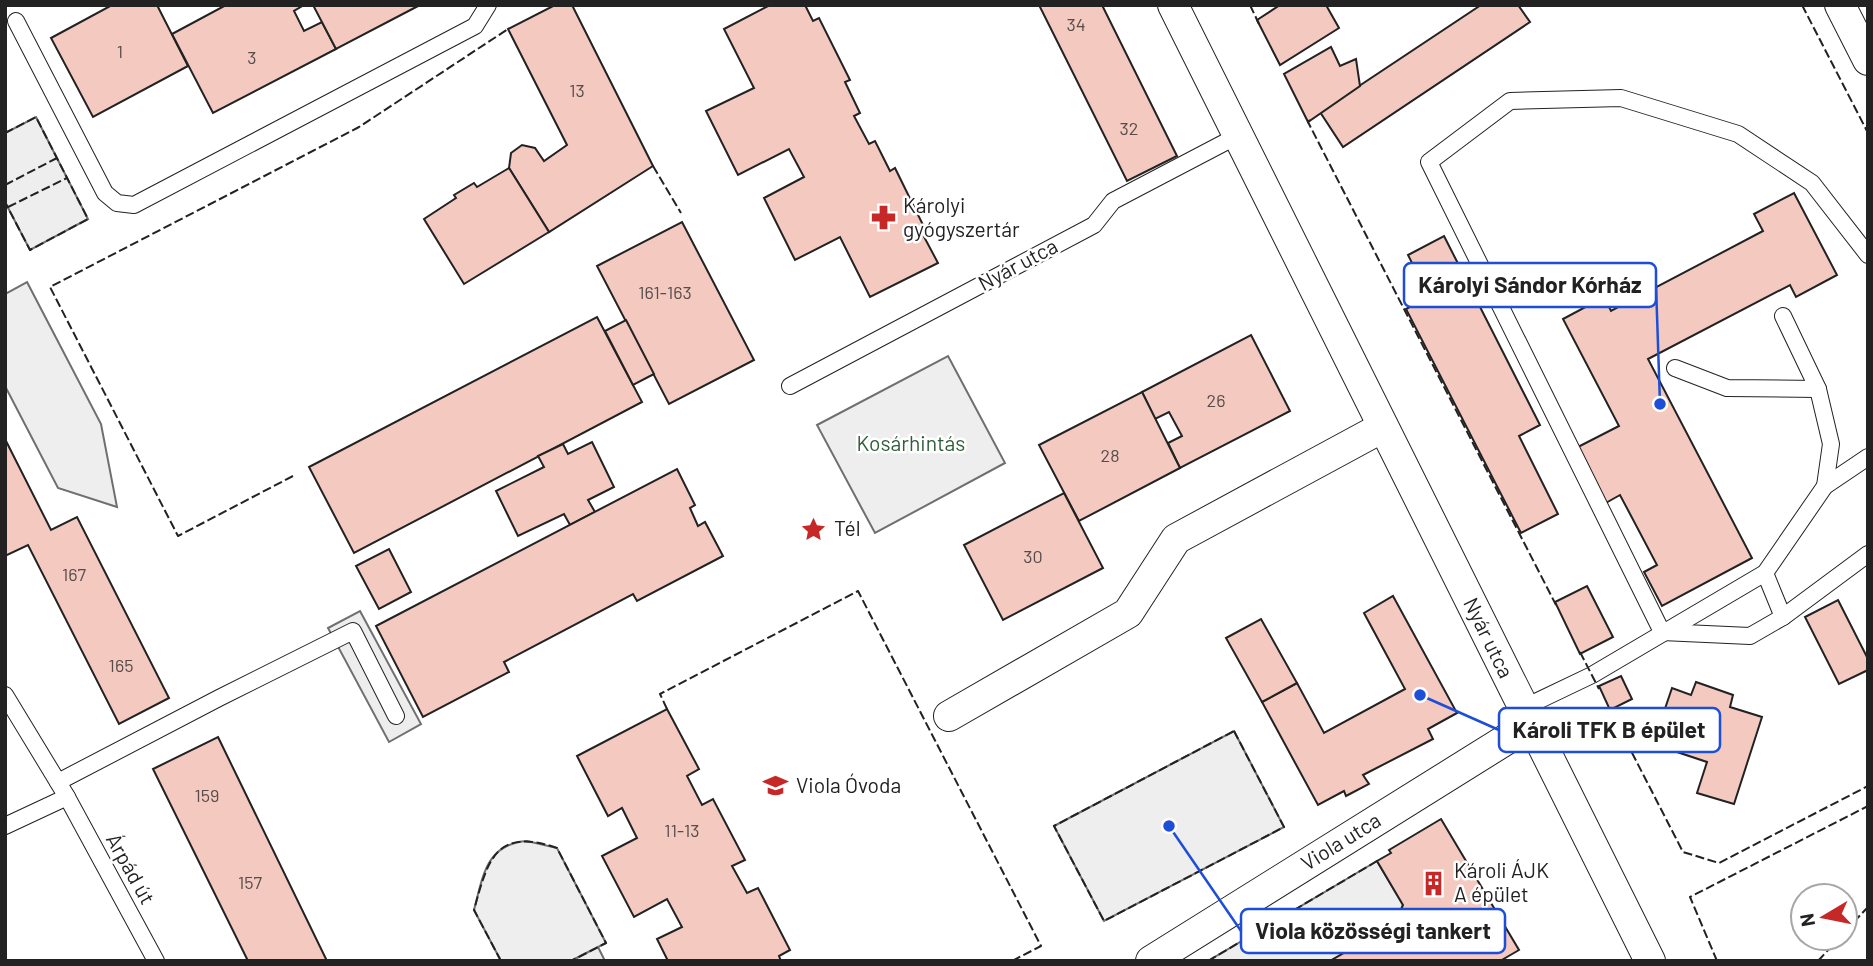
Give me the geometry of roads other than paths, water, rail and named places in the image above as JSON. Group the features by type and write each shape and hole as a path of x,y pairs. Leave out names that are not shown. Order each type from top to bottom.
{"street":[{"name":"Nyár utca","path":"1173,5 1650,961"},
{"path":"1840,5 1868,60"},
{"path":"949,716 1128,614 1176,539 1383,428"},
{"name":"Viola utca","path":"1151,961 1527,716"}],"lane":[{"path":"16,20 105,193 117,203 134,205 475,26 488,5"},
{"path":"1662,632 1429,162 1510,101 1621,98 1738,134 1812,183 1868,255"},
{"name":"Nyár utca","path":"790,386 1094,225 1112,201 1239,135"},
{"path":"1783,316 1818,389 1831,444 1825,486"},
{"path":"1675,368 1727,388 1818,389"},
{"path":"1527,716 1662,632 1765,573 1825,486 1868,457"},
{"path":"1662,632 1750,636 1783,617 1868,554"},
{"path":"1765,573 1783,617"},
{"path":"58,782 353,631 396,716"},
{"name":"Árpád út","path":"5,695 67,797 156,961"},
{"path":"5,826 67,797"}],"place":[{"name":"Károlyi gyógyszertár","path":"883,218"},
{"name":"Károlyi Sándor Kórház","path":"1660,404"},
{"name":"Tél","path":"814,529"},
{"name":"Károli TFK B épület","path":"1420,695"},
{"name":"Viola Óvoda","path":"776,786"},
{"name":"Viola közösségi tankert","path":"1169,826"},
{"name":"Károli ÁJK A épület","path":"1434,883"}],"park label":[{"name":"Kosárhintás","path":"911,444"}]}
